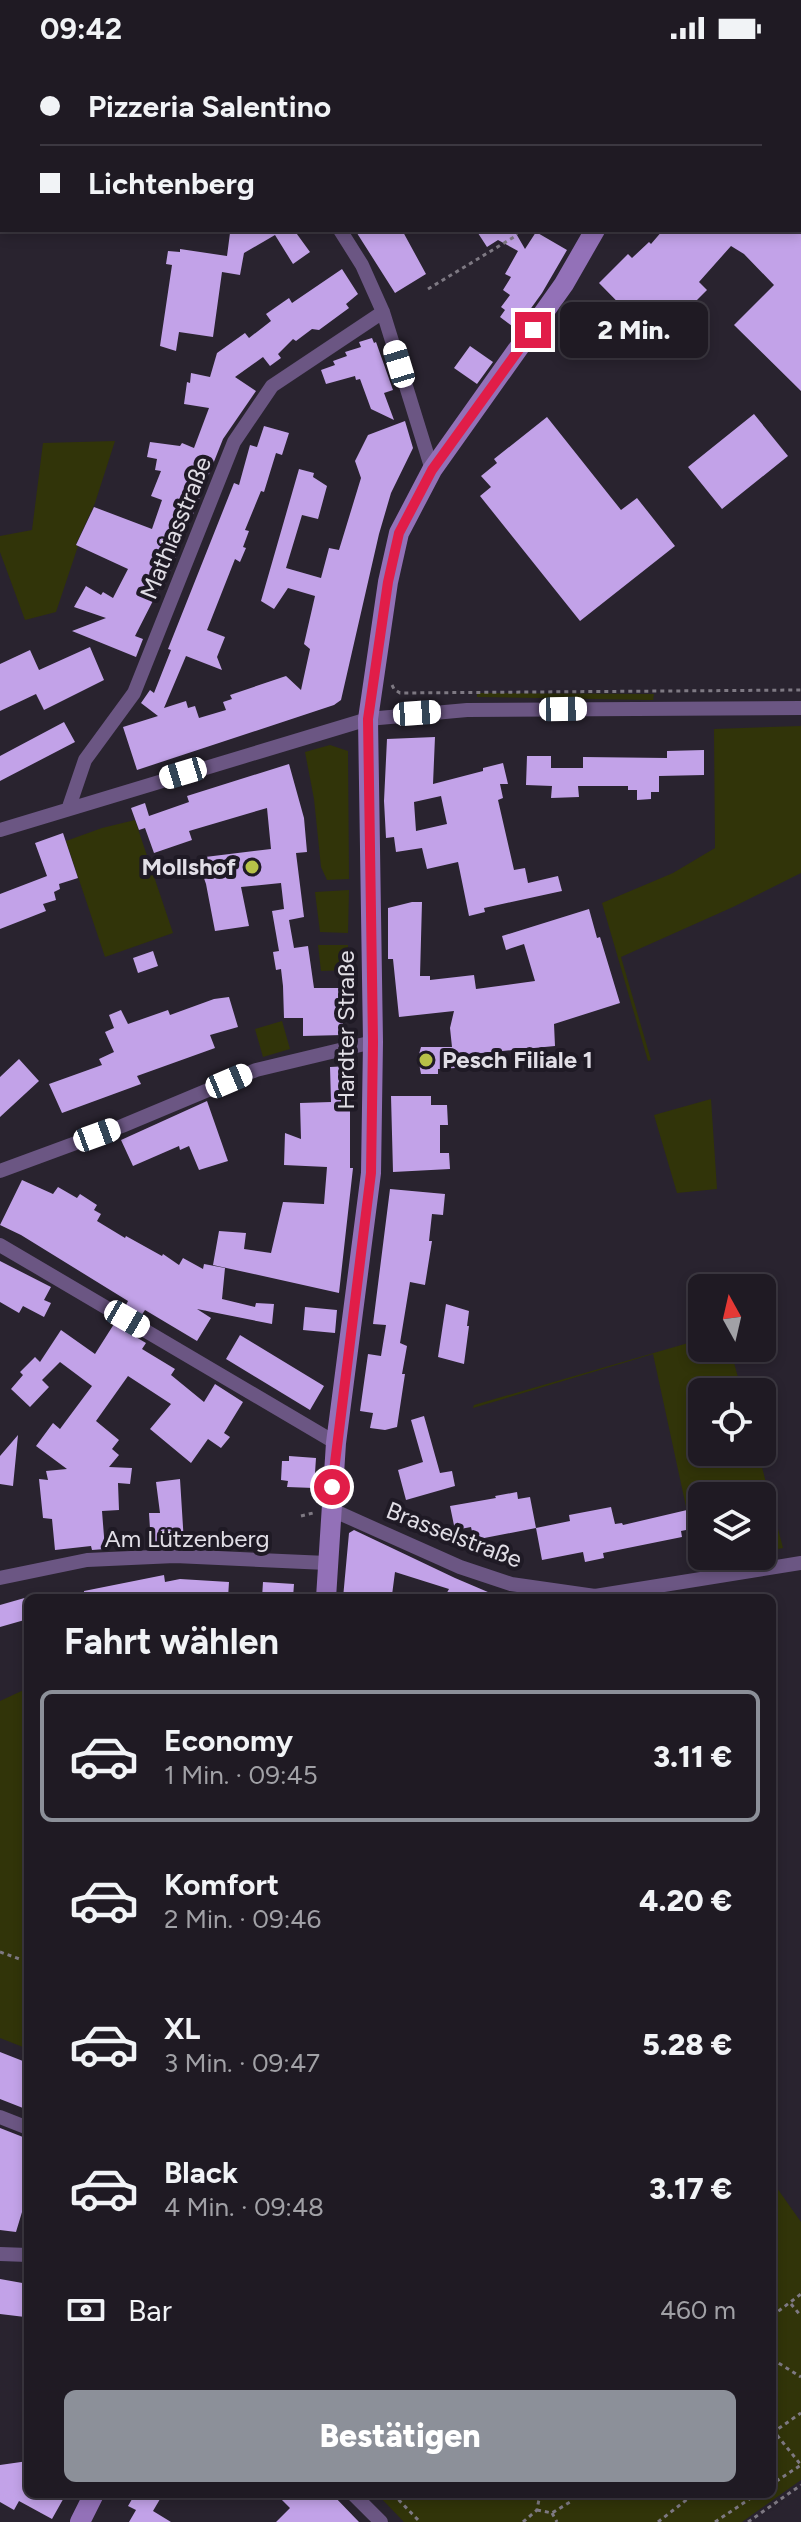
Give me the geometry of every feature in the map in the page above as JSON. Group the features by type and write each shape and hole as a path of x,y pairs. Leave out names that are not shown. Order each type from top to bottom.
{"main road":[{"name":"Hardter Straße","path":"326,1594 336,1443 371,1173 373,1042 368,719 388,582 399,533 432,470 556,296 594,232"},
{"path":"80,2522 92,2498"}],"street":[{"path":"341,232 362,265 383,312 432,470"},
{"name":"Mathiasstraße","path":"69,807 85,760 134,693 234,442 272,386 383,312"},
{"path":"0,830 368,719 467,710 801,708"},
{"path":"0,1171 122,1126 256,1070 373,1042"},
{"path":"0,1245 336,1443"},
{"name":"Brasselstraße","path":"330,1509 460,1567 511,1584 581,1594"},
{"name":"Am Lützenberg","path":"0,1578 87,1560 160,1557 327,1563"},
{"name":"Brasselstraße","path":"607,1594 801,1563"},
{"path":"0,2117 24,2126"},
{"path":"0,2254 24,2254"},
{"path":"357,2498 381,2522"}],"path":[{"path":"428,289 518,232"},
{"path":"374,671 390,680 400,693 801,690"},
{"path":"0,1952 24,1961"},
{"path":"776,2313 801,2294"},
{"path":"790,2303 801,2316"},
{"path":"776,2361 801,2377"},
{"path":"776,2429 801,2413"},
{"path":"776,2435 801,2465 776,2481"},
{"path":"748,2522 801,2485"},
{"path":"397,2498 420,2522"},
{"path":"523,2522 537,2510 539,2498"},
{"path":"537,2510 552,2513 570,2502 570,2498"},
{"path":"658,2522 689,2498"},
{"path":"715,2522 751,2498"},
{"path":"552,2513 557,2522"}],"green space":[{"path":"115,441 95,503 76,544 78,546 56,612 25,620 0,552 0,536 32,530 43,443"},
{"path":"477,693 654,694 653,700 477,697"},
{"path":"801,726 801,873 621,957 651,1060 648,1061 602,903 673,873 715,848 714,729"},
{"path":"330,745 348,751 349,879 327,880 321,867 314,799 305,752"},
{"path":"135,820 173,933 105,957 66,841"},
{"path":"349,890 348,933 320,932 315,892"},
{"path":"318,945 348,945 348,970 321,971"},
{"path":"282,1021 290,1049 263,1057 255,1029"},
{"path":"711,1099 717,1189 677,1193 654,1115"},
{"path":"688,1343 688,1362 734,1362 738,1378 688,1378 688,1466 762,1466 766,1482 688,1482 688,1516 653,1354 473,1408 474,1405"},
{"path":"776,1521 783,1548 776,1549"},
{"path":"24,1690 24,2047 0,2038 0,1701"},
{"path":"776,2187 801,2222 801,2480 776,2498"},
{"path":"381,2498 776,2498 742,2522 404,2522"}],"building":[{"path":"295,232 310,252 293,264 275,235 244,253 240,275 222,272 213,337 179,332 176,351 160,346 172,265 166,264 168,251 180,252 180,249 227,256 230,233"},
{"path":"356,232 403,232 426,274 395,293"},
{"path":"477,232 515,232 525,249 536,232 567,250 516,329 500,317 505,310 501,307 510,295 503,290 511,277 505,274 518,251 498,240 487,247"},
{"path":"661,232 801,232 801,391 734,325 774,285 744,254 731,246 699,282 707,290 656,341 599,283 628,254 632,258 649,242 651,244"},
{"path":"342,269 358,294 346,304 349,308 319,330 312,329 296,341 293,339 278,354 281,358 270,366 263,357 235,377 256,391 223,439 164,587 161,585 135,636 143,639 136,657 72,631 106,618 74,607 86,586 113,598 128,569 76,545 94,507 152,529 162,500 151,496 161,471 155,470 157,459 147,457 150,442 180,446 182,443 194,448 209,408 184,404 191,373 210,377 217,353 245,333 249,338 271,321 266,314 289,298 292,303"},
{"path":"372,338 393,390 384,393 394,420 371,409 360,379 356,380 355,376 326,384 321,370 347,356 345,352 361,347 359,342"},
{"path":"470,346 493,362 477,384 454,368"},
{"path":"754,414 788,456 722,509 688,467"},
{"path":"547,417 621,510 637,498 675,546 580,621 480,496 491,487 481,476 497,463 494,459"},
{"path":"405,421 413,448 391,493 379,534 341,700 334,705 137,770 123,727 158,716 141,703 150,690 154,693 171,650 168,649 234,483 239,485 250,445 257,447 264,426 289,433 282,455 276,453 264,492 261,491 245,530 249,531 243,547 246,548 240,562 235,559 207,630 225,637 217,657 222,670 186,656 164,708 186,701 188,708 195,706 199,718 226,710 223,702 232,699 230,695 286,676 301,690 310,649 304,644 315,596 288,588 274,609 261,601 299,469 314,473 313,477 327,486 318,519 302,515 286,568 321,578 329,548 339,550 361,478 355,461 368,435"},
{"path":"90,647 104,680 44,710 36,694 0,711 0,664 30,650 39,670"},
{"path":"64,722 75,742 0,781 0,756"},
{"path":"435,737 433,784 503,763 508,784 500,784 503,798 498,800 514,870 525,868 528,883 558,876 562,891 484,908 485,912 469,916 458,862 427,869 422,848 396,852 394,837 386,838 387,739","holes":["441,796 447,824 416,831 414,802"]},
{"path":"704,750 704,775 659,776 659,792 651,792 651,799 637,800 637,790 628,790 628,786 578,786 579,797 551,798 552,786 526,785 527,756 551,756 551,768 583,768 583,757 667,758 667,751"},
{"path":"289,764 304,818 307,852 296,853 304,917 289,920 294,948 308,946 314,988 343,988 343,1035 303,1036 303,1018 284,1018 281,969 276,970 273,952 279,951 272,911 284,909 281,883 241,887 249,926 215,931 206,884 197,858 271,849 267,808 189,831 192,840 154,853 145,828 139,830 131,808 145,803 149,816 189,802 187,796"},
{"path":"63,833 78,878 59,884 60,889 54,892 56,900 43,904 46,911 0,929 0,894 47,876 35,843"},
{"path":"422,902 420,976 430,976 430,980 474,975 476,989 535,981 524,944 506,950 502,936 589,909 620,1003 554,1024 555,1046 471,1054 472,1067 438,1069 438,1074 421,1074 418,1058 421,1047 452,1047 450,1028 454,1011 399,1017 393,959 388,959 388,908"},
{"path":"153,951 158,966 138,973 133,958"},
{"path":"229,997 238,1027 210,1035 215,1048 137,1076 141,1084 62,1113 49,1084 102,1065 99,1059 114,1052 105,1032 114,1028 109,1015 121,1010 128,1024 168,1010 170,1015 214,999"},
{"path":"19,1059 39,1081 0,1117 0,1077"},
{"path":"350,1066 350,1168 353,1168 339,1293 213,1265 219,1231 246,1233 244,1249 271,1253 283,1202 324,1204 327,1167 284,1165 285,1133 301,1139 300,1103 331,1102 330,1067"},
{"path":"391,1096 431,1096 431,1105 447,1105 448,1125 440,1125 440,1153 449,1153 450,1169 393,1172"},
{"path":"207,1101 228,1161 199,1170 189,1146 180,1150 179,1146 133,1166 121,1140"},
{"path":"22,1180 53,1194 58,1187 77,1198 80,1194 97,1205 94,1210 101,1214 97,1221 179,1265 183,1258 203,1269 204,1264 225,1268 222,1299 255,1307 256,1303 274,1304 272,1324 197,1309 211,1318 197,1341 145,1310 141,1316 125,1307 128,1301 0,1225"},
{"path":"390,1189 445,1194 443,1215 432,1214 429,1241 432,1241 425,1285 410,1282 400,1343 407,1346 397,1427 385,1430 370,1428 373,1413 360,1411 368,1354 381,1356 386,1325 373,1324"},
{"path":"0,1261 51,1287 44,1300 51,1303 44,1317 23,1306 19,1313 0,1302"},
{"path":"446,1304 469,1311 464,1364 438,1357"},
{"path":"305,1307 337,1310 335,1333 303,1330"},
{"path":"114,1324 146,1343 142,1349 175,1369 171,1375 204,1402 215,1384 243,1402 224,1433 230,1437 221,1448 208,1439 191,1463 150,1429 171,1404 128,1376 96,1421 119,1440 112,1449 119,1455 109,1467 132,1468 130,1484 118,1483 119,1510 102,1511 105,1549 92,1550 91,1546 55,1550 52,1519 43,1518 39,1479 48,1480 46,1471 67,1469 36,1446 53,1423 60,1429 92,1386 60,1362 42,1380 49,1387 30,1407 11,1389 23,1375 20,1372 35,1357 40,1362 61,1330 95,1354"},
{"path":"240,1335 324,1386 310,1410 226,1359"},
{"path":"424,1416 440,1473 452,1471 455,1486 406,1500 398,1470 423,1462 411,1420"},
{"path":"18,1435 13,1486 0,1484 0,1456"},
{"path":"289,1456 316,1458 314,1488 287,1487 288,1481 281,1480 282,1461 289,1461"},
{"path":"180,1479 184,1543 151,1545 149,1513 160,1513 156,1482"},
{"path":"517,1492 518,1499 530,1497 536,1528 474,1540 471,1527 455,1530 450,1506"},
{"path":"611,1507 615,1524 623,1525 687,1510 688,1530 681,1531 682,1537 603,1553 604,1558 585,1562 583,1552 542,1560 536,1528 570,1521 569,1515"},
{"path":"354,1530 493,1594 446,1594 449,1589 395,1572 392,1594 343,1594 349,1533"},
{"path":"164,1575 165,1582 180,1579 229,1582 228,1594 84,1594 84,1591"},
{"path":"263,1582 294,1584 293,1594 262,1594"},
{"path":"24,1598 24,1620 0,1627 0,1605"},
{"path":"0,2052 24,2061 24,2108 0,2099"},
{"path":"0,2128 24,2137 24,2205 16,2232 0,2230"},
{"path":"0,2279 24,2283 24,2317 0,2314"},
{"path":"24,2462 24,2498 64,2498 52,2519 19,2501 14,2510 0,2502 0,2465"},
{"path":"133,2498 161,2498 153,2511 171,2522 129,2522 136,2510 128,2506"},
{"path":"280,2498 336,2498 359,2522 276,2522 290,2508"}],"place":[{"name":"Mollshof","path":"252,867"},
{"name":"Pesch Filiale 1","path":"426,1060"}],"route":[{"path":"332,1487 371,1173 373,1042 368,719 388,582 399,533 432,470 533,330"}]}
